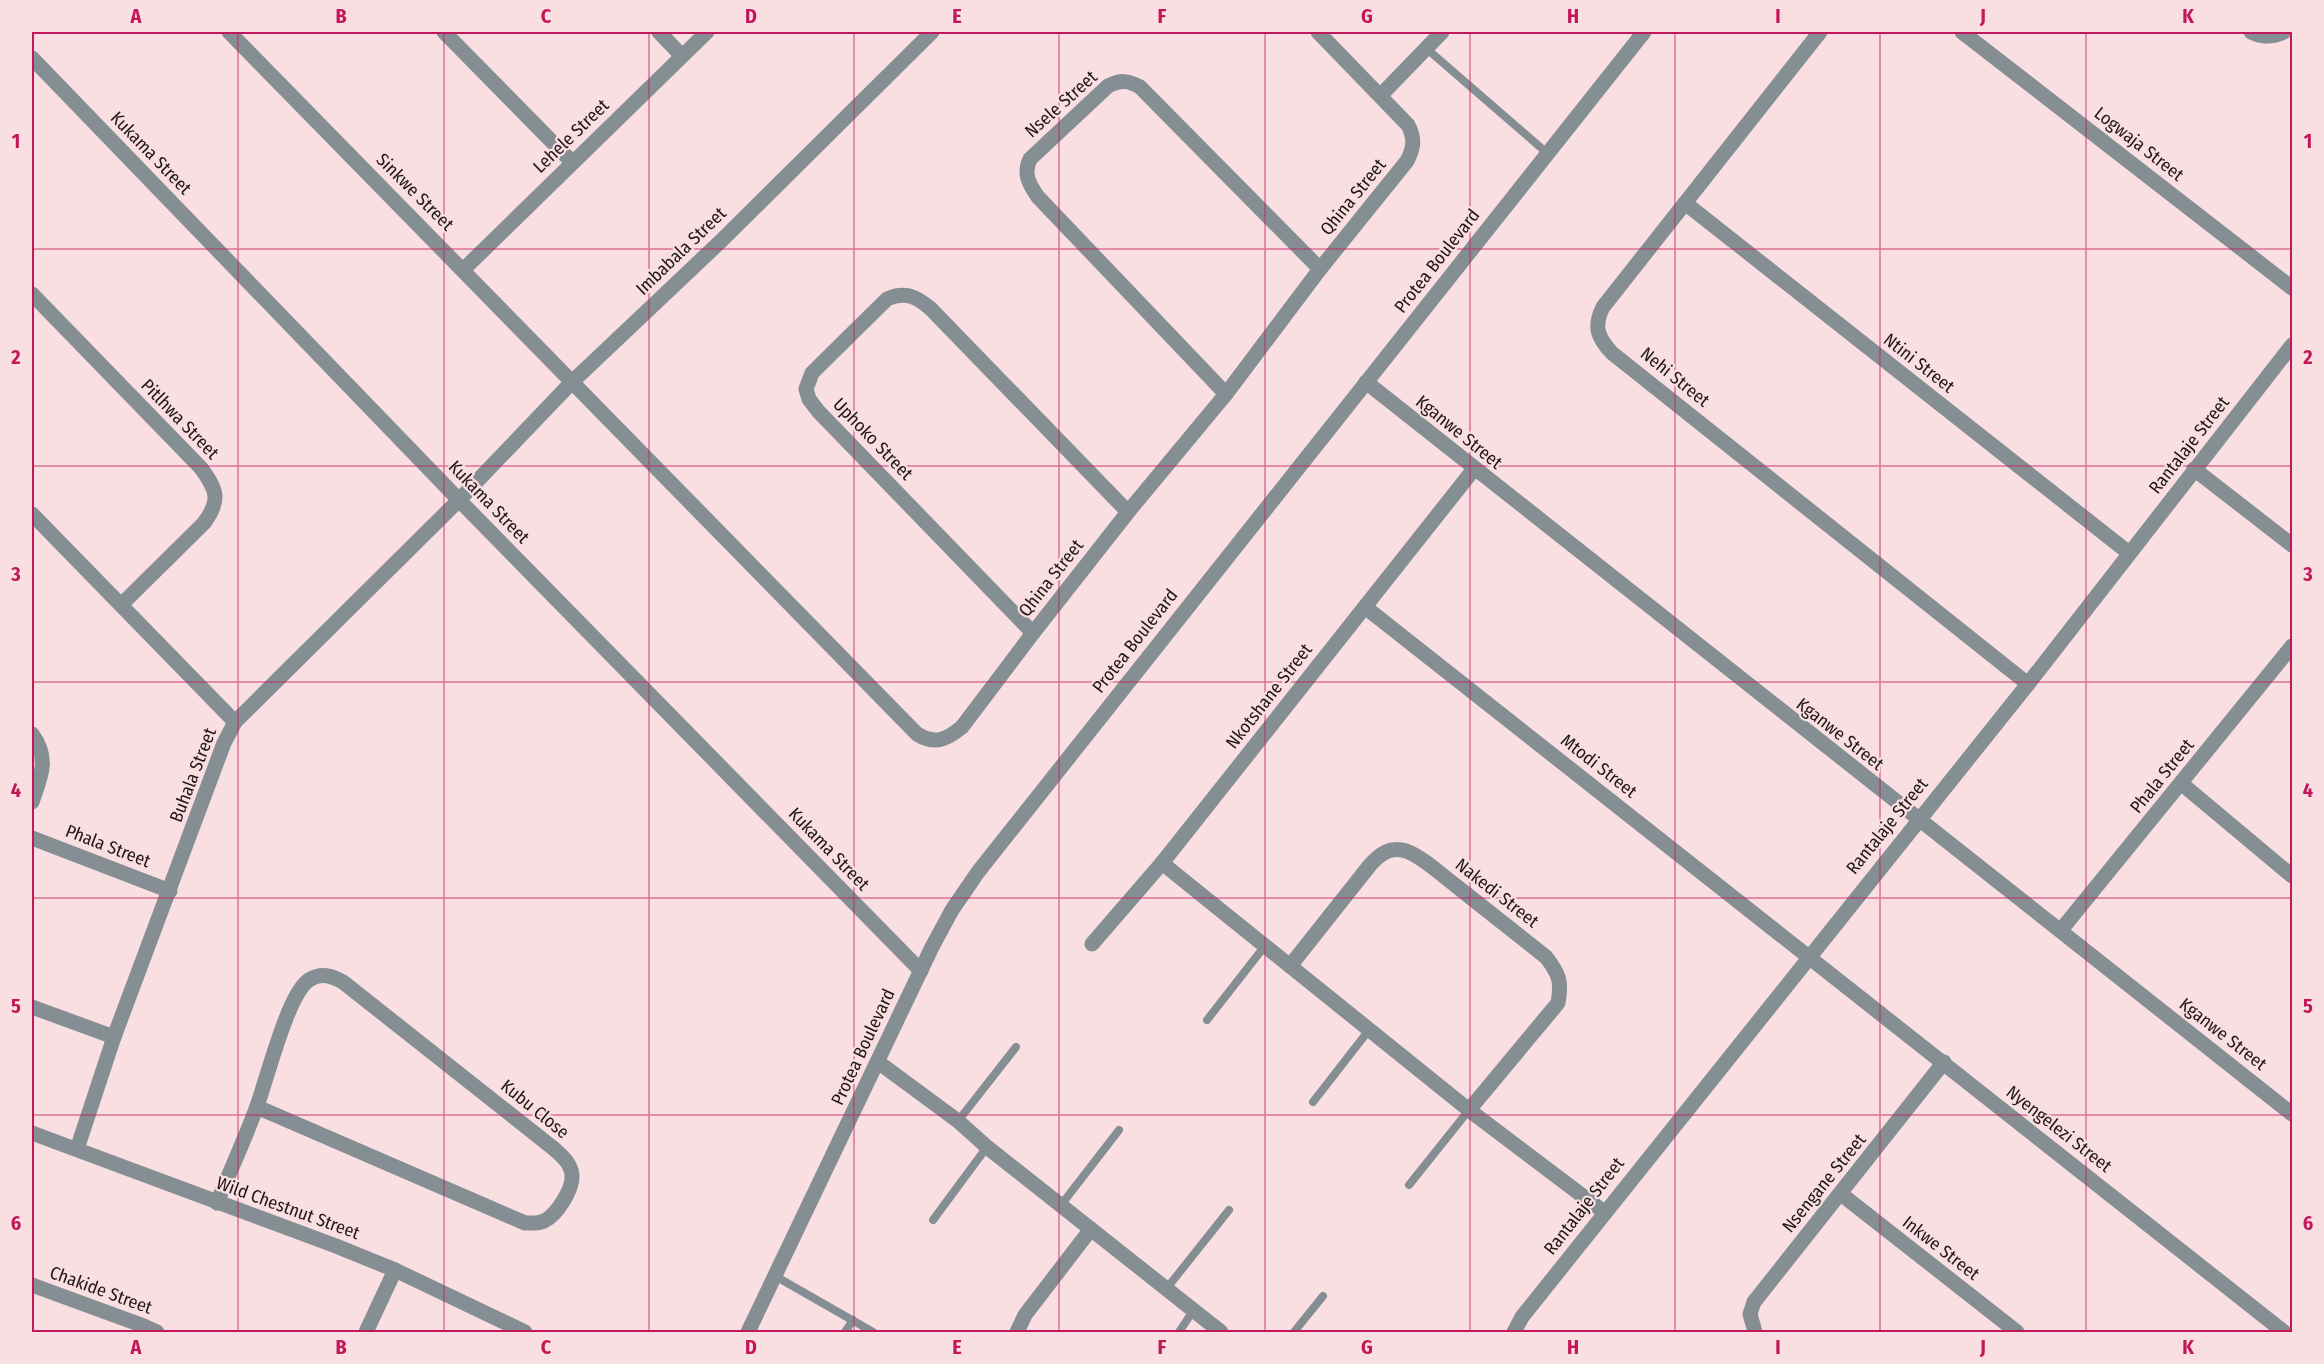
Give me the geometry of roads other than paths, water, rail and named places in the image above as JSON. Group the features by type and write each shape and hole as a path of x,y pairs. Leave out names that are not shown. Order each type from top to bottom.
{"street":[{"name":"Sinkwe Street","path":"229,32 464,269 572,382"},
{"path":"444,32 572,162"},
{"path":"659,32 682,56"},
{"name":"Lehele Street","path":"464,269 707,32"},
{"name":"Imbabala Street","path":"459,500 572,382 721,241 932,32"},
{"name":"Qhina Street","path":"572,382 909,725 926,739 939,741 951,736 962,727 1128,512 1226,394 1320,269 1399,172 1413,150 1412,133 1408,125 1318,32"},
{"path":"1381,95 1442,32"},
{"name":"Protea Boulevard","path":"748,1332 921,970 952,910 978,872 1644,32"},
{"name":"Nehi Street","path":"1820,32 1603,307 1597,318 1596,328 1601,341 1622,360 2028,684"},
{"name":"Logwaja Street","path":"1962,32 2292,288"},
{"path":"2251,32 2259,35 2277,34"},
{"name":"Kukama Street","path":"32,57 459,500 921,970"},
{"name":"Nsele Street","path":"1226,394 1038,197 1027,179 1026,172 1030,159 1108,86 1122,81 1132,82 1140,87 1320,269"},
{"name":"Ntini Street","path":"1686,203 2129,553"},
{"name":"Pitlhwa Street","path":"32,294 201,468 214,488 216,499 214,509 204,523 121,605"},
{"name":"Uphoko Street","path":"1033,633 818,411 809,399 806,389 813,373 887,299 909,294 919,298 1128,512"},
{"name":"Rantalaje Street","path":"1514,1332 1522,1317 1604,1212 1917,819 2028,684 2292,345"},
{"name":"Kganwe Street","path":"1366,382 2292,1114"},
{"name":"Nkotshane Street","path":"1092,944 1162,863 1474,469"},
{"path":"2194,469 2292,545"},
{"name":"Buhala Street","path":"77,1149 114,1037 224,743 235,722 459,500"},
{"path":"32,514 235,722"},
{"name":"Mtodi Street","path":"1365,607 1809,956"},
{"name":"Phala Street","path":"2061,930 2292,646"},
{"path":"32,734 43,754 43,764 32,802"},
{"path":"2182,784 2292,876"},
{"name":"Phala Street","path":"32,838 170,891"},
{"name":"Nakedi Street","path":"1290,966 1374,860 1385,851 1394,849 1406,851 1432,867 1546,957 1556,970 1560,981 1558,1003 1469,1110"},
{"path":"1162,863 1469,1110 1604,1212"},
{"name":"Nyengelezi Street","path":"1809,956 2284,1332"},
{"name":"Kubu Close","path":"217,1203 256,1107 296,997 308,980 330,975 343,982 554,1148 570,1168 572,1175 570,1187 552,1216 535,1224 525,1223 256,1107"},
{"path":"32,1007 114,1037"},
{"path":"878,1062 958,1121 987,1147 1221,1332"},
{"name":"Nsengane Street","path":"1755,1332 1750,1314 1754,1302 1944,1062"},
{"name":"Wild Chestnut Street","path":"32,1133 336,1246 395,1270 525,1332"},
{"name":"Inkwe Street","path":"1840,1194 2018,1332"},
{"path":"1017,1332 1025,1315 1091,1229"},
{"path":"366,1332 395,1270"},
{"name":"Chakide Street","path":"32,1284 157,1332"}],"lane":[{"path":"1427,49 1547,153"},
{"path":"1207,1020 1264,947"},
{"path":"1313,1102 1369,1030"},
{"path":"958,1121 1016,1047"},
{"path":"1409,1185 1469,1110"},
{"path":"1061,1205 1119,1130"},
{"path":"933,1220 987,1147"},
{"path":"1167,1288 1230,1210"},
{"path":"776,1276 873,1332"},
{"path":"1294,1332 1323,1296"},
{"path":"1179,1332 1193,1311"},
{"path":"845,1332 853,1320"}]}
